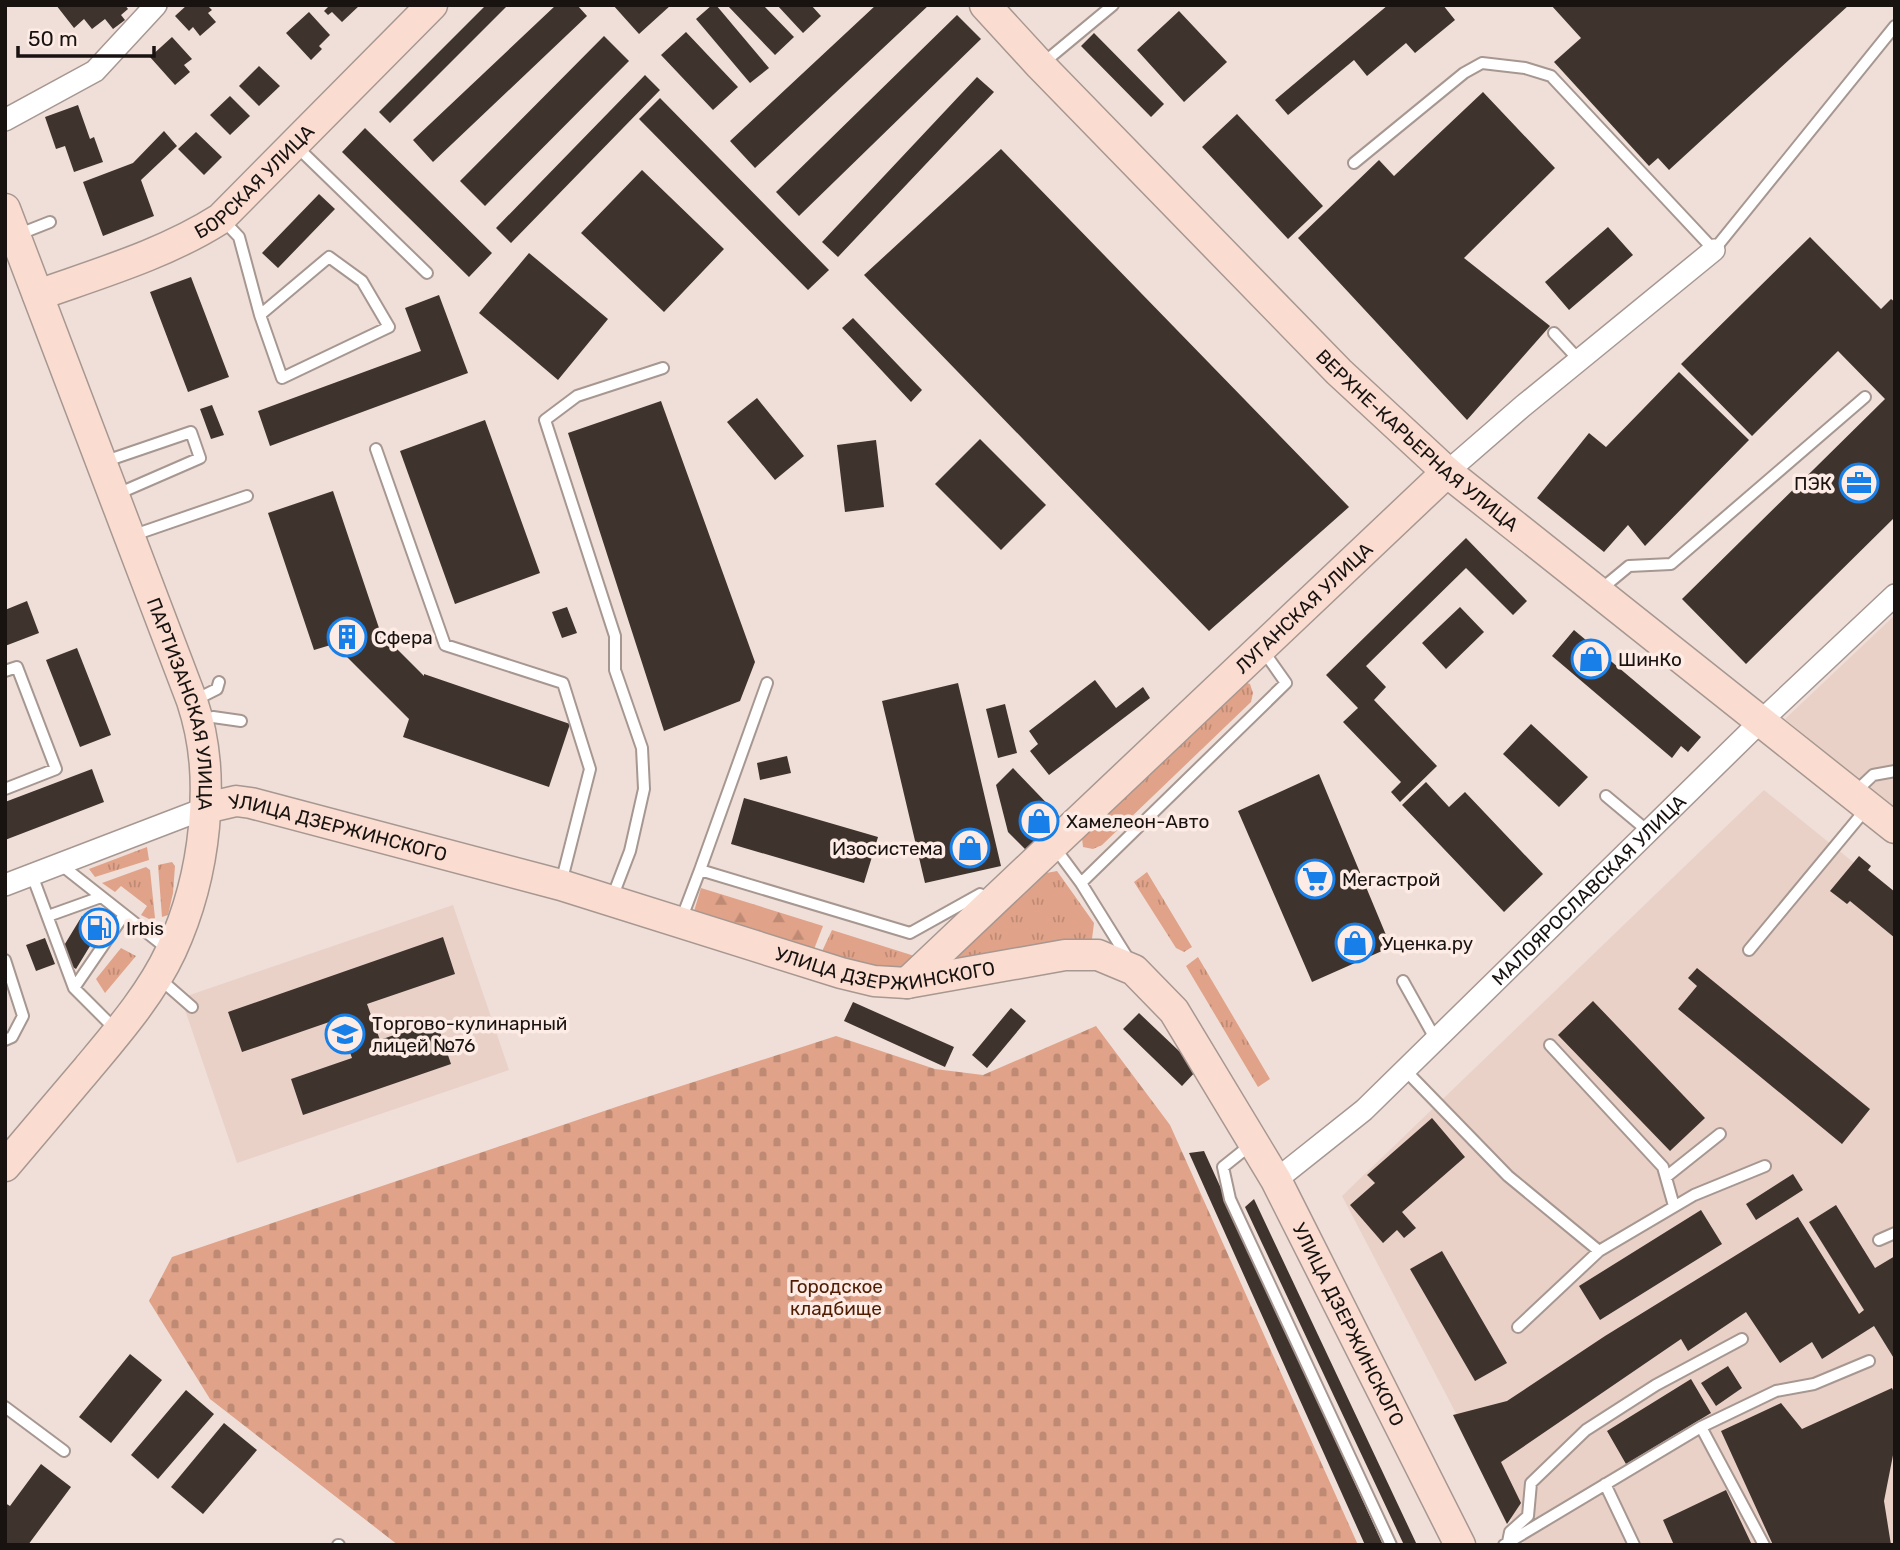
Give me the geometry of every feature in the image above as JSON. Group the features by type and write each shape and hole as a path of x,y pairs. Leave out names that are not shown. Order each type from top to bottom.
{"street":[{"path":"5,120 95,71 156,5"},
{"name":"БОРСКАЯ УЛИЦА","path":"38,295 160,251 200,232 221,218 432,5"},
{"name":"ВЕРХНЕ-КАРЬЕРНАЯ УЛИЦА","path":"985,5 1339,372 1447,472 1895,828"},
{"name":"ПАРТИЗАНСКАЯ УЛИЦА","path":"5,1166 118,1032 164,964 194,881 202,844 207,780 196,711 9,220"},
{"name":"ЛУГАНСКАЯ УЛИЦА","path":"907,983 1447,472 1714,250"},
{"name":"МАЛОЯРОСЛАВСКАЯ УЛИЦА","path":"1276,1180 1364,1110 1761,721 1895,594"},
{"name":"УЛИЦА ДЗЕРЖИНСКОГО","path":"5,884 206,808 236,801 561,885 874,981 907,983 1065,955 1098,955 1135,970 1174,1011 1276,1180 1460,1545"}],"lane":[{"path":"1040,65 1113,5"},
{"path":"1354,163 1482,63 1525,68 1551,76 1714,250 1895,26"},
{"path":"295,145 428,273"},
{"path":"221,218 239,237 260,315 282,378 389,327 362,281 329,257 260,315"},
{"path":"9,220 51,222"},
{"path":"1554,333 1579,360"},
{"path":"611,901 630,851 644,789 642,748 614,670 615,636 545,420 577,396 663,368"},
{"path":"1598,592 1629,566 1671,564 1865,397"},
{"path":"103,462 191,432 200,458 115,495"},
{"path":"376,449 445,645 563,683 590,769 561,885"},
{"path":"131,536 247,496"},
{"path":"1081,883 1286,683 1261,647"},
{"path":"5,671 17,667 56,769 5,789"},
{"path":"219,682 217,689 196,711 213,717 241,721"},
{"path":"680,923 767,683"},
{"path":"1749,950 1861,800 1872,775 1895,771"},
{"path":"1606,796 1649,831"},
{"path":"1053,846 1081,883 1135,970"},
{"path":"59,863 124,915 164,964 192,1007"},
{"path":"700,870 910,933 979,894 994,901"},
{"path":"32,874 74,988 118,1032"},
{"path":"48,916 101,897"},
{"path":"74,988 124,915"},
{"path":"5,960 23,1016 12,1037 5,1040"},
{"path":"1403,981 1436,1040"},
{"path":"1550,1045 1663,1167 1674,1206"},
{"path":"1405,1070 1508,1177 1599,1251"},
{"path":"1666,1177 1720,1134"},
{"path":"1254,1142 1223,1167 1230,1199 1391,1545"},
{"path":"1518,1327 1599,1251 1694,1195 1765,1166"},
{"path":"1879,1240 1895,1233"},
{"path":"1506,1544 1510,1532 1528,1516 1531,1483 1586,1430 1656,1385 1742,1339"},
{"path":"1506,1544 1702,1426 1776,1391 1814,1384 1869,1361"},
{"path":"5,1407 64,1451"},
{"path":"1702,1426 1764,1545"},
{"path":"1605,1484 1634,1545"}],"shaded area":[{"path":"1895,615 1895,810 1785,719"},
{"path":"1764,790 1895,896 1895,1545 1525,1545 1342,1196"},
{"name":"Торгово-кулинарный лицей №76","path":"453,905 509,1070 237,1163 181,998"}],"green space":[{"path":"1242,681 1250,684 1253,693 1251,702 1102,845 1093,849 1083,847 1082,838"},
{"path":"147,847 149,860 95,877 89,869"},
{"path":"172,862 175,866 173,893 168,915 162,917 158,865"},
{"path":"146,867 150,870 155,918 151,920 141,915 147,906 121,886 115,892 102,883"},
{"path":"1057,871 1094,923 1092,939 933,971 1041,874"},
{"path":"1147,872 1192,947 1184,952 1176,948 1134,882"},
{"path":"701,888 823,926 811,957 692,918"},
{"path":"832,930 924,959 894,977 818,960"},
{"path":"121,948 136,956 105,993 96,979"},
{"path":"1198,957 1270,1079 1258,1087 1186,966"},
{"name":"Городское кладбище","path":"1096,1026 1170,1125 1358,1545 398,1545 210,1399 149,1301 172,1257 616,1107 836,1036 935,1069 983,1075"}],"building":[{"path":"56,5 125,5 128,9 121,15 125,20 113,29 105,19 92,29 84,19 74,28"},
{"path":"187,5 207,5 212,10 208,13 216,22 200,36 193,27 189,31 175,16"},
{"path":"326,5 360,5 342,22 332,12 328,15 324,11 328,7"},
{"path":"486,5 508,5 390,123 379,112"},
{"path":"556,5 577,5 587,16 433,162 413,140"},
{"path":"613,5 671,5 639,34"},
{"path":"712,5 716,5 769,68 750,83 696,19"},
{"path":"727,5 763,5 794,37 775,55"},
{"path":"777,5 811,5 821,16 803,33"},
{"path":"876,5 929,5 755,168 730,141"},
{"path":"1388,5 1443,5 1455,20 1415,53 1406,43 1367,76 1354,60 1288,115 1275,100"},
{"path":"1551,5 1849,5 1669,170 1658,158 1649,166 1554,62 1581,38"},
{"path":"1179,11 1227,62 1184,102 1137,50"},
{"path":"309,12 330,35 319,46 322,49 311,60 286,33"},
{"path":"957,15 981,39 799,216 776,192"},
{"path":"686,32 738,87 713,110 661,55"},
{"path":"1094,33 1164,104 1151,117 1081,46"},
{"path":"604,36 629,61 485,206 460,181"},
{"path":"172,37 192,59 184,65 190,72 175,85 150,57"},
{"path":"259,66 280,86 259,106 239,86"},
{"path":"645,75 660,90 511,243 496,228"},
{"path":"977,77 994,92 838,257 822,242"},
{"path":"1483,92 1555,168 1464,258 1550,326 1467,420 1298,238 1379,160 1394,176"},
{"path":"230,96 250,116 230,135 210,115"},
{"path":"660,98 829,270 808,290 639,119"},
{"path":"78,105 90,139 94,137 103,162 74,172 65,146 56,149 45,117"},
{"path":"1237,114 1323,206 1288,239 1202,147"},
{"path":"365,128 492,253 469,277 342,152"},
{"path":"164,131 177,146 141,180 154,216 103,236 83,182 133,163"},
{"path":"196,132 222,157 204,175 178,149"},
{"path":"1001,149 1349,507 1209,631 864,275"},
{"path":"642,170 724,249 664,312 581,233"},
{"path":"319,194 335,209 278,268 262,253"},
{"path":"1608,227 1633,255 1569,310 1545,282"},
{"path":"1810,237 1881,309 1891,299 1895,302 1895,517 1746,664 1682,599 1885,399 1838,351 1752,436 1681,364"},
{"path":"529,253 608,319 558,380 479,313"},
{"path":"191,277 229,377 188,392 150,292"},
{"path":"439,295 468,373 270,446 258,411 421,351 405,308"},
{"path":"853,318 922,390 911,402 842,328"},
{"path":"1679,372 1749,440 1645,546 1628,525 1604,552 1537,498 1589,433 1606,447"},
{"path":"757,398 804,456 775,480 727,422"},
{"path":"661,401 755,662 740,701 664,731 568,433"},
{"path":"212,405 224,435 211,439 200,409"},
{"path":"485,420 540,573 455,604 400,451"},
{"path":"980,439 1046,505 1001,550 935,484"},
{"path":"876,440 884,507 845,512 837,445"},
{"name":"Сфера","path":"333,491 379,628 377,629 424,676 570,724 549,787 403,737 409,719 334,644 314,650 268,513"},
{"path":"1466,538 1527,601 1513,615 1466,568 1366,666 1386,687 1374,700 1437,766 1400,802 1391,792 1401,782 1343,722 1358,708 1326,675"},
{"path":"27,601 39,633 5,646 5,610"},
{"path":"567,607 577,633 562,638 552,612"},
{"path":"1460,607 1484,632 1446,669 1422,643"},
{"path":"1574,630 1701,737 1688,752 1681,746 1672,758 1552,656"},
{"path":"77,648 111,735 80,747 46,660"},
{"path":"1095,680 1116,708 1143,687 1150,698 1049,775 1030,751 1038,744 1029,731"},
{"path":"958,683 1001,866 925,883 882,701"},
{"path":"1005,704 1017,753 998,758 986,709"},
{"path":"1531,724 1588,777 1559,807 1503,754"},
{"path":"787,756 791,773 760,780 757,763"},
{"path":"1013,768 1060,817 1026,850 1008,832 996,785"},
{"path":"92,769 104,802 5,840 5,802"},
{"name":"Мегастрой","path":"1319,774 1391,947 1312,982 1238,811"},
{"path":"1426,782 1449,807 1465,792 1543,874 1504,912 1402,805"},
{"path":"744,798 878,837 864,883 731,844"},
{"path":"1859,856 1871,866 1868,870 1895,892 1895,938 1850,901 1847,904 1830,891"},
{"path":"82,916 101,928 76,969 57,957"},
{"path":"443,937 455,974 367,1004 380,1040 436,1020 451,1064 303,1115 291,1079 352,1058 338,1019 242,1052 228,1012"},
{"path":"45,938 55,964 36,971 26,945"},
{"path":"1697,968 1870,1109 1842,1144 1678,1009 1697,986 1688,978"},
{"path":"1593,1001 1705,1118 1670,1151 1558,1035"},
{"path":"853,1002 954,1047 945,1067 844,1021"},
{"path":"1011,1008 1026,1021 987,1068 972,1055"},
{"path":"1139,1013 1198,1069 1182,1086 1123,1029"},
{"path":"1432,1118 1465,1157 1402,1212 1416,1228 1404,1238 1397,1230 1383,1243 1350,1205 1375,1183 1367,1175"},
{"path":"1204,1151 1383,1545 1365,1545 1189,1153"},
{"path":"1793,1174 1803,1190 1756,1220 1746,1204"},
{"path":"1254,1199 1417,1545 1404,1545 1245,1207"},
{"path":"1836,1205 1875,1268 1895,1256 1895,1360 1874,1326 1822,1359 1812,1342 1780,1363 1746,1312 1688,1351 1681,1339 1501,1462 1521,1503 1507,1524 1453,1415 1507,1401 1605,1336 1798,1217 1859,1314 1864,1310 1809,1222"},
{"path":"1701,1210 1722,1244 1600,1320 1579,1286"},
{"path":"1442,1251 1507,1363 1475,1381 1410,1269"},
{"path":"130,1354 162,1380 111,1443 79,1417"},
{"path":"1728,1366 1742,1388 1716,1406 1701,1383"},
{"path":"1691,1379 1711,1413 1626,1464 1607,1431"},
{"path":"1892,1388 1895,1395 1895,1445 1884,1501 1891,1545 1773,1545 1721,1431 1781,1403 1802,1429"},
{"path":"186,1390 214,1414 158,1479 131,1455"},
{"path":"224,1423 257,1450 203,1514 171,1487"},
{"path":"41,1464 71,1487 28,1545 5,1545 5,1503 10,1506"},
{"path":"1726,1490 1752,1545 1674,1545 1663,1520"}],"place":[{"name":"ПЭК","path":"1859,483"},
{"name":"Сфера","path":"347,637"},
{"name":"ШинКо","path":"1591,659"},
{"name":"Хамелеон-Авто","path":"1039,821"},
{"name":"Изосистема","path":"970,848"},
{"name":"Мегастрой","path":"1315,879"},
{"name":"Irbis","path":"99,928"},
{"name":"Уценка.ру","path":"1355,943"},
{"name":"Торгово-кулинарный лицей №76","path":"345,1034"}]}
